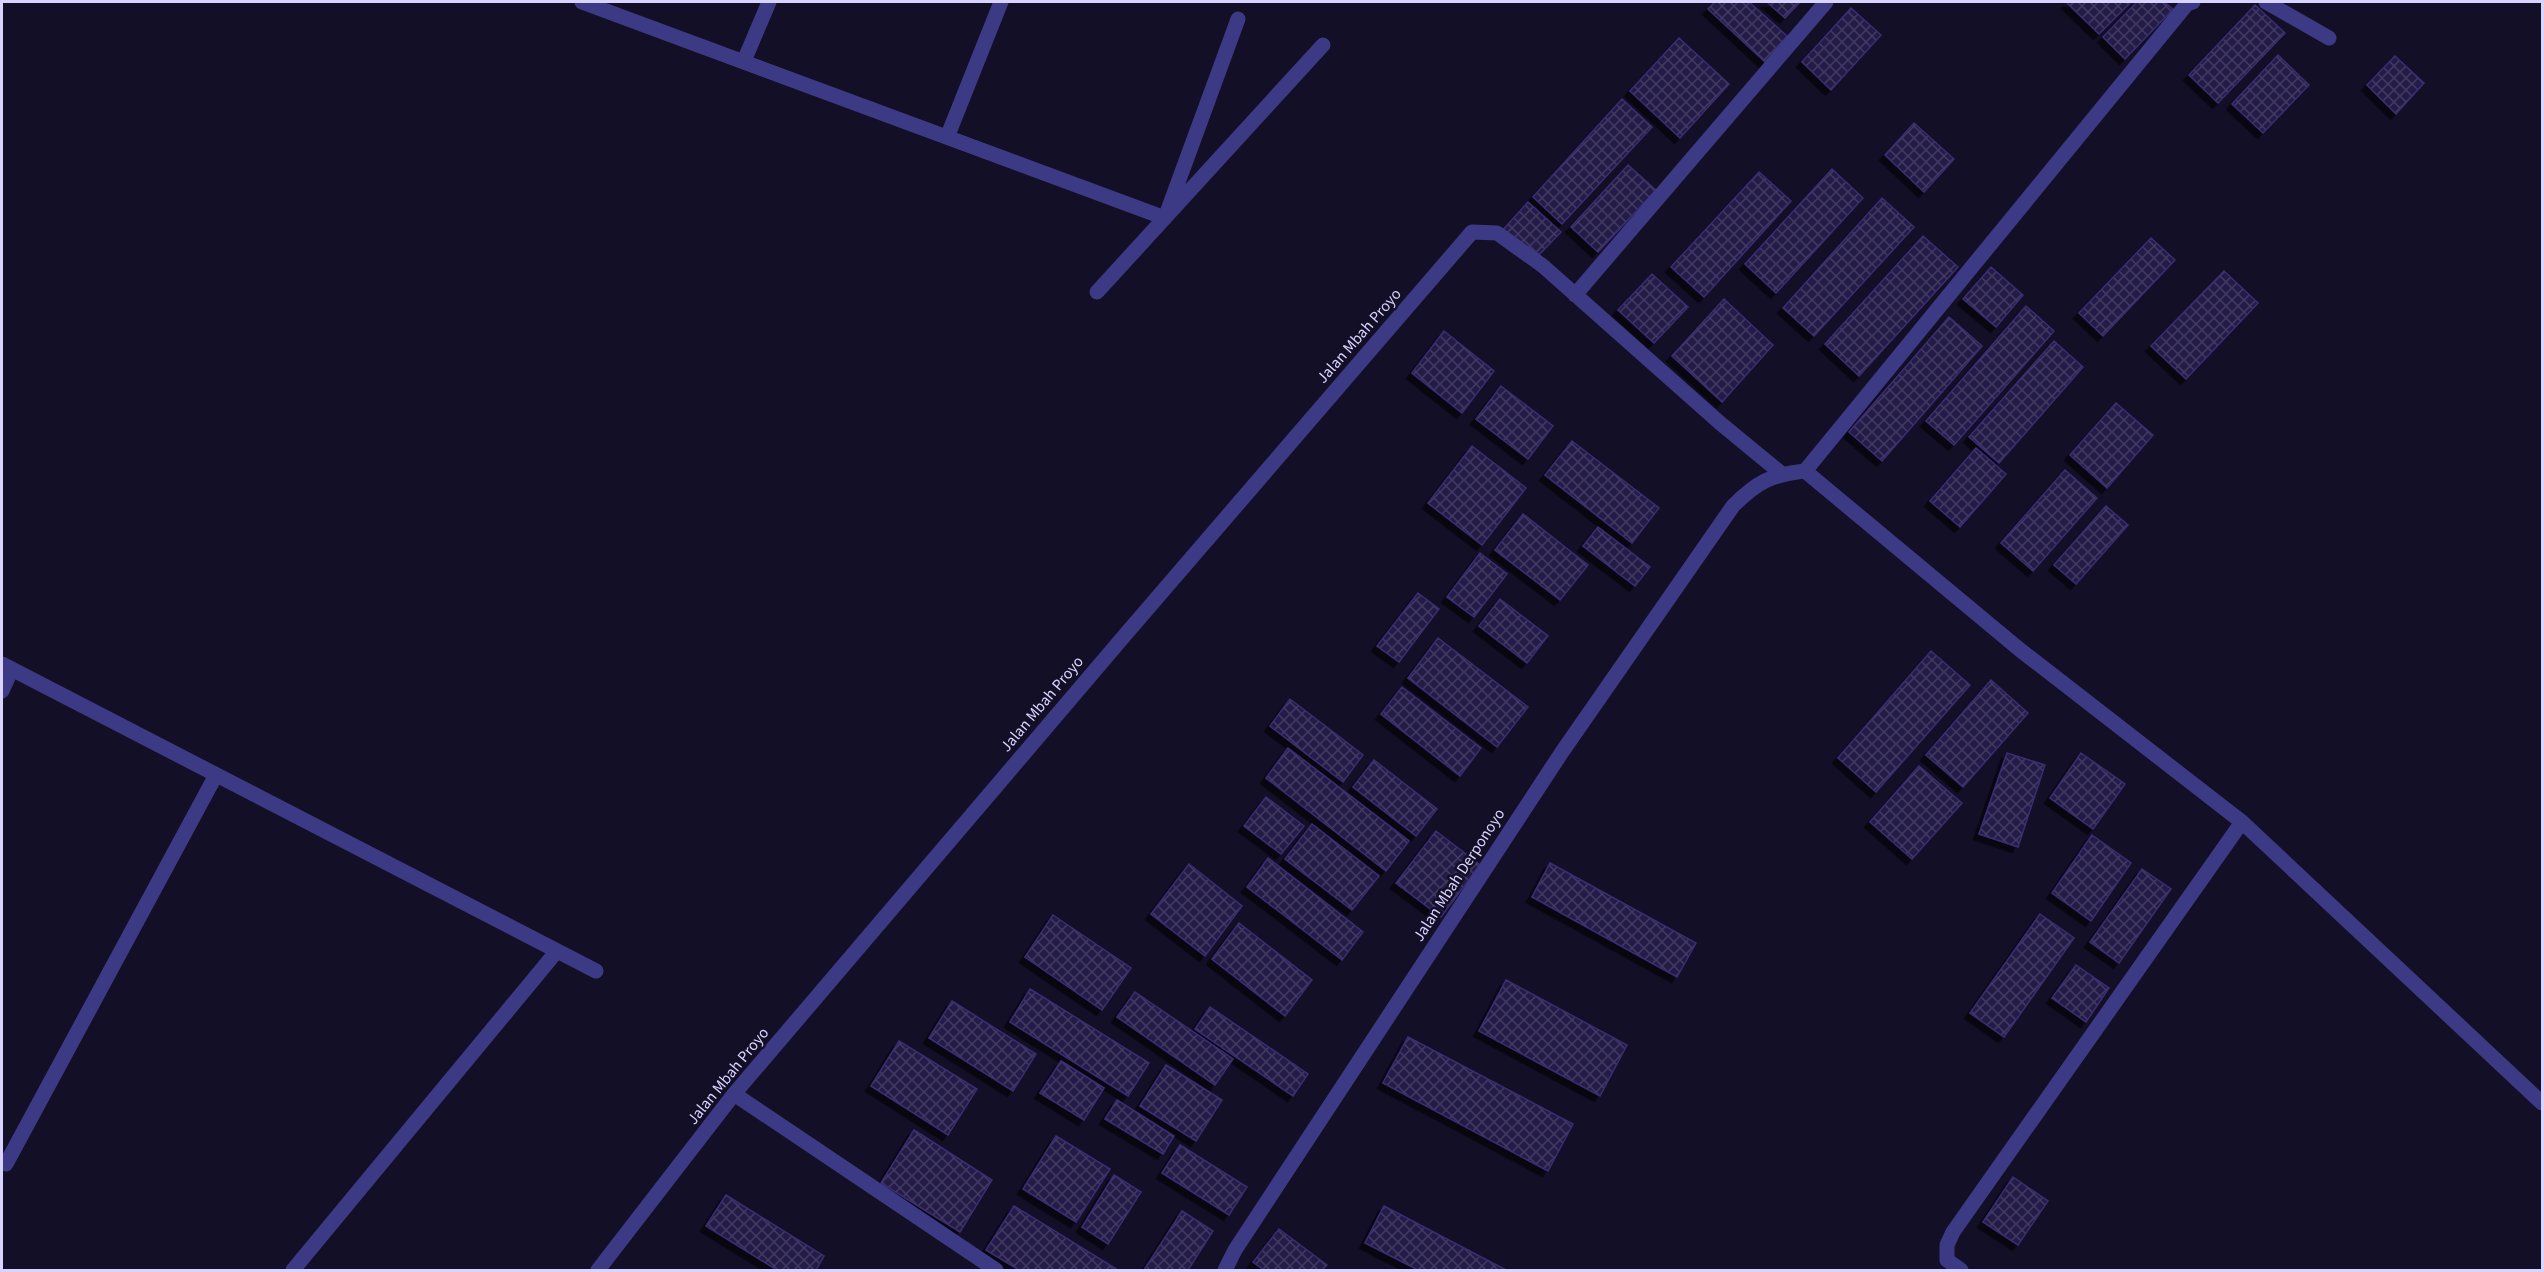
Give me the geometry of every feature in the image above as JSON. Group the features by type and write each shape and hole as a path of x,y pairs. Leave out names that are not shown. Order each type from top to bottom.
{"street":[{"path":"582,2 948,135 1165,218"},
{"path":"744,61 769,2"},
{"path":"948,135 1001,2"},
{"path":"1782,474 1720,423 1575,294 1826,2"},
{"path":"2193,2 2187,4 1805,471 2019,649 2242,822 2542,1102"},
{"path":"2266,2 2329,38"},
{"path":"1165,218 1238,19"},
{"path":"1097,292 1323,45"},
{"name":"Jalan Mbah Proyo","path":"598,1270 734,1094 1472,232 1497,233 1575,294"},
{"name":"Jalan Mbah Derponoyo","path":"1225,1270 1235,1250 1562,752 1732,506 1754,486 1782,474 1805,471"},
{"path":"2,691 7,667 596,970"},
{"path":"6,1164 216,775"},
{"path":"1961,1270 1947,1260 1947,1245 1953,1232 2242,822"},
{"path":"293,1270 557,951"},
{"path":"734,1094 996,1270"}],"building":[{"path":"1715,2 1749,2 1787,36 1765,62 1708,9"},
{"path":"1767,2 1800,2 1785,18"},
{"path":"2131,2 2099,34 2067,3"},
{"path":"2137,2 2164,2 2173,9 2125,59 2103,37"},
{"path":"2255,5 2285,33 2218,103 2189,75"},
{"path":"1851,8 1881,35 1831,90 1802,62"},
{"path":"1679,38 1729,84 1680,138 1630,91"},
{"path":"2278,55 2309,85 2263,133 2232,104"},
{"path":"2395,56 2424,83 2396,114 2367,85"},
{"path":"1622,99 1652,127 1562,224 1533,197"},
{"path":"1914,123 1954,159 1924,192 1885,155"},
{"path":"1628,165 1656,190 1598,252 1571,227"},
{"path":"1832,169 1863,198 1776,293 1745,264"},
{"path":"1759,172 1791,201 1704,297 1671,267"},
{"path":"1882,198 1914,227 1814,336 1783,308"},
{"path":"1528,202 1561,232 1535,259 1501,232"},
{"path":"1923,236 1958,267 1859,376 1825,344"},
{"path":"2151,238 2175,260 2103,336 2079,313"},
{"path":"1991,267 2023,295 1996,327 1963,299"},
{"path":"2224,271 2258,303 2186,379 2151,346"},
{"path":"1652,274 1688,307 1654,343 1618,310"},
{"path":"1724,299 1773,345 1722,402 1672,356"},
{"path":"2026,306 2054,331 1954,445 1926,421"},
{"path":"1949,317 1982,346 1882,461 1849,432"},
{"path":"1444,331 1494,371 1462,413 1412,373"},
{"path":"2054,341 2083,367 1999,463 1969,437"},
{"path":"1501,386 1553,426 1528,459 1476,419"},
{"path":"2116,403 2153,435 2107,488 2070,455"},
{"path":"1572,441 1659,508 1632,543 1545,475"},
{"path":"1472,446 1526,488 1482,545 1428,503"},
{"path":"1976,448 2006,474 1960,527 1930,501"},
{"path":"2065,470 2097,498 2033,571 2001,543"},
{"path":"2106,506 2128,525 2076,584 2054,565"},
{"path":"1523,514 1588,565 1560,600 1495,550"},
{"path":"1598,527 1650,567 1635,586 1583,546"},
{"path":"1480,553 1507,574 1474,617 1447,597"},
{"path":"1418,593 1439,609 1399,662 1377,646"},
{"path":"1500,599 1548,636 1527,663 1479,626"},
{"path":"1438,638 1528,707 1497,747 1408,678"},
{"path":"1931,651 1970,685 1876,792 1838,758"},
{"path":"1991,680 2028,713 1963,787 1926,755"},
{"path":"1402,687 1481,748 1460,776 1381,714"},
{"path":"1290,699 1363,755 1343,782 1270,726"},
{"path":"1288,748 1409,841 1386,871 1266,778"},
{"path":"2007,753 2045,765 2018,847 1979,834"},
{"path":"2081,753 2125,784 2093,829 2050,798"},
{"path":"1374,760 1437,809 1416,836 1353,787"},
{"path":"1919,766 1962,803 1912,859 1870,822"},
{"path":"1266,797 1304,826 1281,854 1244,826"},
{"path":"1312,824 1379,876 1352,910 1285,859"},
{"path":"1436,831 1480,865 1441,917 1396,883"},
{"path":"2092,835 2131,863 2091,921 2052,893"},
{"path":"1268,858 1363,932 1342,960 1247,887"},
{"path":"1550,863 1696,943 1677,977 1532,897"},
{"path":"1189,864 1242,906 1205,956 1151,914"},
{"path":"2142,869 2171,889 2119,963 2090,942"},
{"path":"2040,914 2074,938 2004,1037 1970,1013"},
{"path":"1053,915 1131,968 1102,1010 1025,957"},
{"path":"1239,923 1312,980 1285,1016 1212,959"},
{"path":"2076,965 2109,988 2086,1022 2052,998"},
{"path":"1506,980 1627,1045 1600,1096 1479,1031"},
{"path":"1030,989 1149,1063 1128,1096 1010,1022"},
{"path":"1135,992 1233,1059 1215,1085 1117,1017"},
{"path":"952,1001 1036,1054 1013,1091 929,1038"},
{"path":"1210,1007 1308,1074 1293,1096 1195,1029"},
{"path":"1408,1037 1573,1124 1548,1171 1383,1083"},
{"path":"899,1041 977,1089 948,1135 871,1086"},
{"path":"1061,1061 1104,1088 1084,1120 1040,1093"},
{"path":"1166,1065 1222,1100 1196,1141 1140,1106"},
{"path":"1117,1100 1174,1136 1163,1154 1105,1119"},
{"path":"914,1130 992,1180 960,1232 881,1183"},
{"path":"1056,1136 1110,1169 1076,1222 1023,1189"},
{"path":"1180,1145 1247,1187 1229,1215 1162,1173"},
{"path":"1114,1175 1141,1192 1108,1244 1082,1227"},
{"path":"2013,1177 2048,1201 2018,1245 1983,1222"},
{"path":"726,1195 824,1256 816,1270 777,1270 706,1226"},
{"path":"1014,1206 1118,1270 1019,1270 986,1250"},
{"path":"1384,1206 1506,1270 1418,1270 1365,1243"},
{"path":"1182,1211 1213,1231 1188,1270 1144,1270"},
{"path":"1279,1229 1327,1265 1322,1270 1264,1270 1253,1262"}]}
